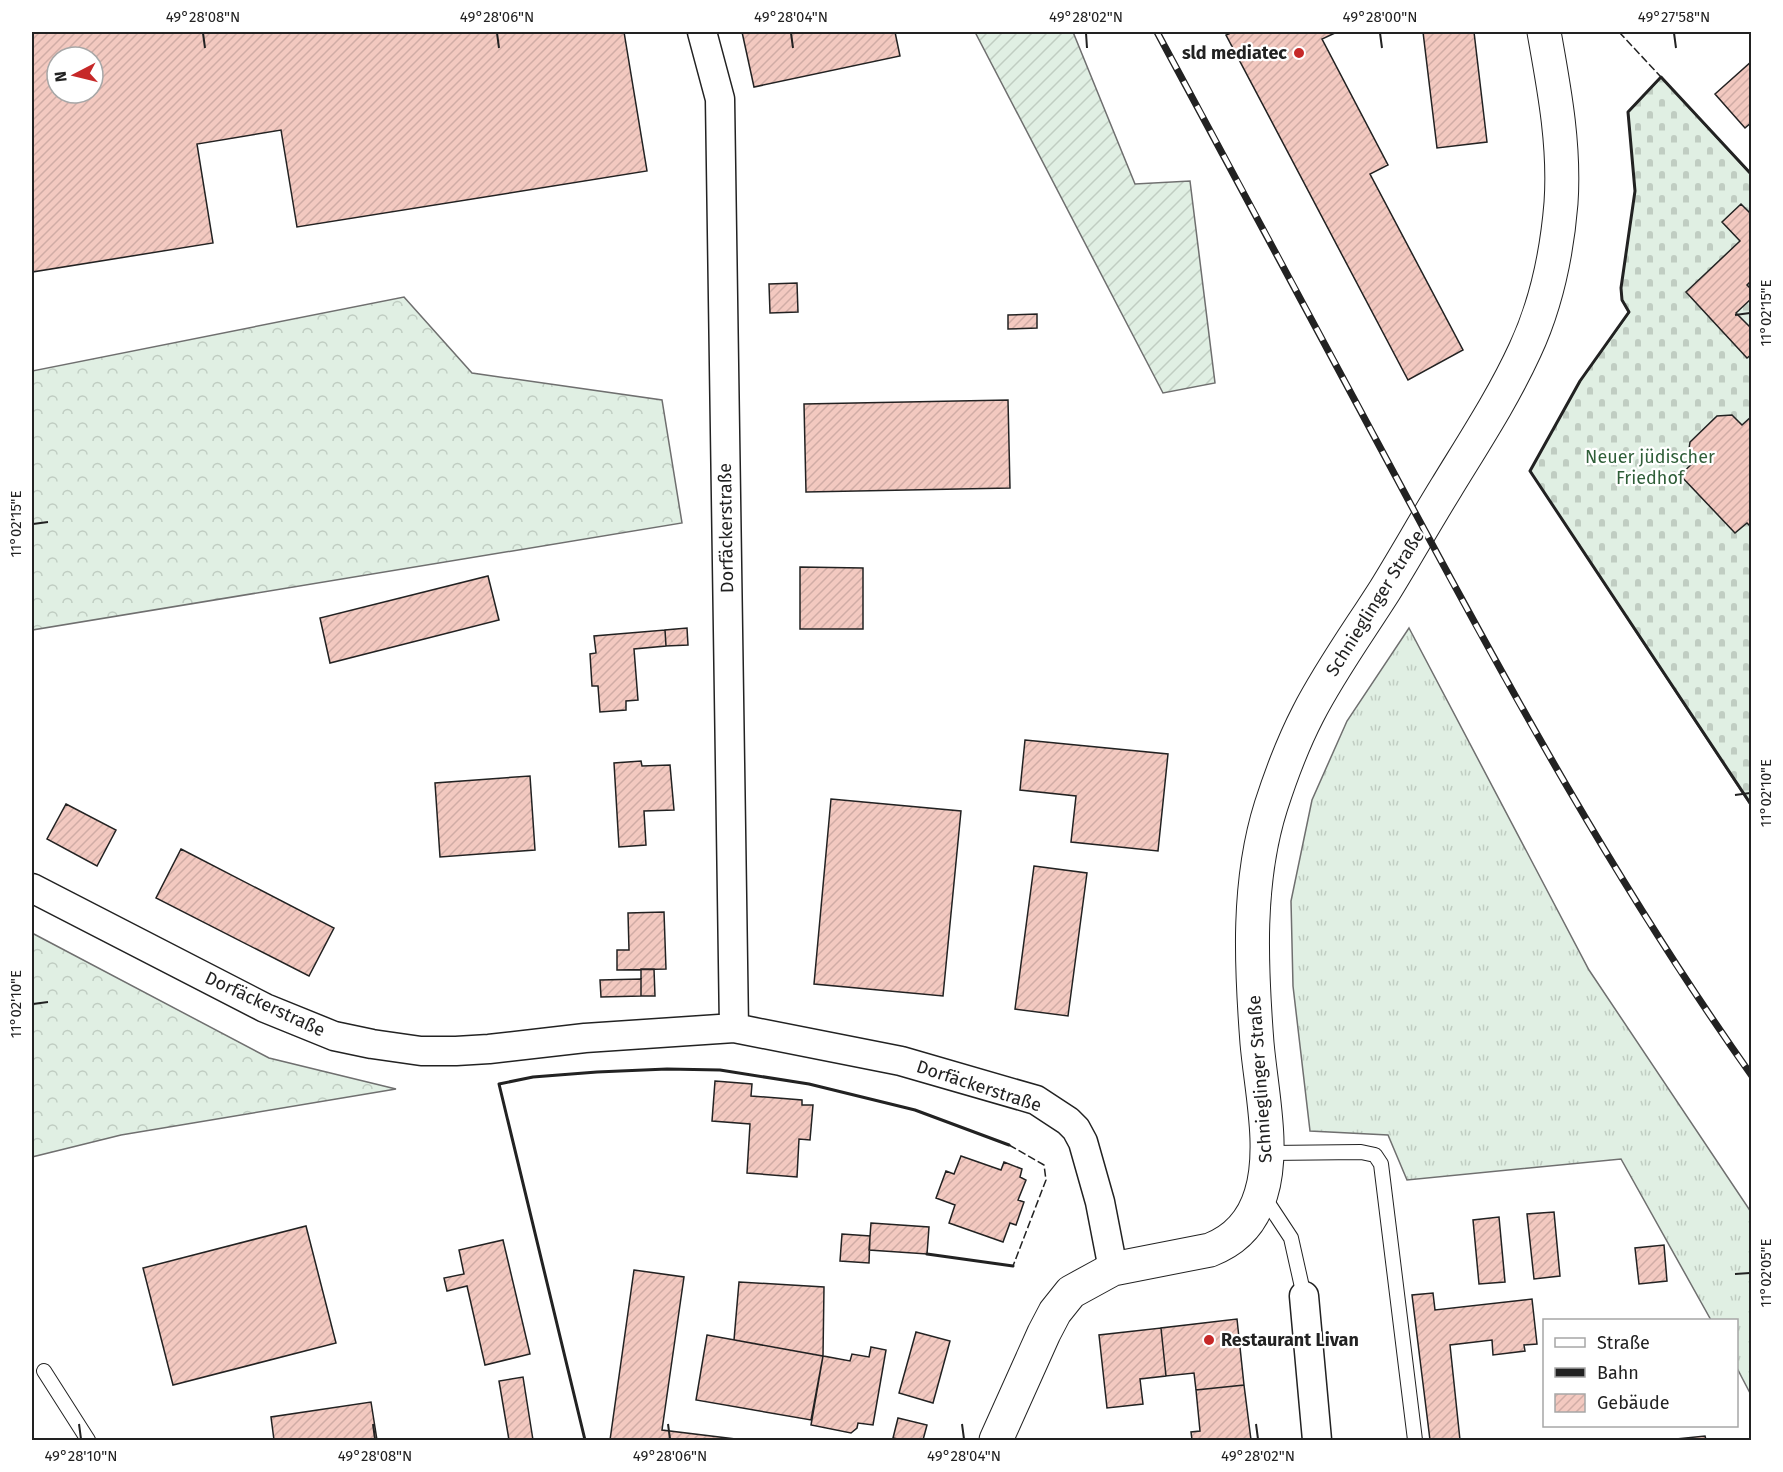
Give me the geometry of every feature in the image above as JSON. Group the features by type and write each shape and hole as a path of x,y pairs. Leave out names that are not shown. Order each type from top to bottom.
{"main road":[{"name":"Schnieglinger Straße","path":"996,1440 1044,1333 1055,1312 1071,1292 1113,1269 1210,1251 1224,1245 1244,1228 1254,1214 1266,1175 1267,1153 1252,956 1254,899 1259,855 1270,809 1309,711 1483,429 1526,348 1538,317 1554,255 1562,172 1558,117 1544,32"}],"street":[{"name":"Dorfäckerstraße","path":"702,32 720,99 734,1028"},
{"name":"Dorfäckerstraße","path":"32,888 265,1008 334,1036 372,1044 421,1050 456,1051 585,1038 734,1028 901,1061 1036,1100 1068,1120 1083,1142 1100,1202 1113,1269"},
{"path":"1304,1296 1317,1440"}],"lane":[{"path":"1267,1153 1361,1152 1375,1155 1381,1164 1415,1440"},
{"path":"1262,1193 1291,1238 1304,1296"},
{"path":"44,1371 88,1440"}],"green space":[{"path":"975,32 1073,32 1135,184 1190,181 1215,383 1163,393"},
{"name":"Neuer jüdischer Friedhof","path":"1661,77 1751,175 1751,806 1530,471 1580,381 1629,313 1622,300 1621,288 1635,191 1628,112"},
{"path":"404,297 472,373 662,400 682,523 32,630 32,371"},
{"path":"1409,628 1589,970 1751,1212 1751,1395 1738,1370 1738,1319 1710,1319 1621,1159 1407,1180 1388,1135 1310,1131 1293,986 1291,901 1312,800 1347,721"},
{"path":"32,933 269,1058 396,1089 121,1135 32,1157"}],"building":[{"path":"32,32 624,32 647,171 297,227 281,130 197,144 213,243 32,272"},
{"path":"742,32 895,32 900,56 754,87"},
{"path":"1233,32 1337,32 1322,39 1388,165 1370,174 1463,350 1408,380 1226,35"},
{"path":"1423,32 1474,32 1487,142 1437,148"},
{"path":"1752,61 1752,122 1745,128 1715,94"},
{"path":"1741,204 1752,215 1752,280 1747,285 1752,290 1752,298 1736,313 1752,329 1752,354 1747,358 1686,292 1740,241 1722,222"},
{"path":"797,283 798,312 770,313 769,284"},
{"path":"1037,314 1037,328 1008,329 1008,315"},
{"path":"1008,400 1010,488 806,492 804,404"},
{"path":"1732,415 1742,425 1752,416 1752,528 1747,523 1735,533 1680,475 1694,462 1688,456 1690,442 1717,416"},
{"path":"800,567 863,568 863,629 800,629"},
{"path":"488,576 499,620 330,663 320,618"},
{"path":"687,628 688,645 666,646 665,630"},
{"path":"665,630 666,646 634,649 638,700 626,701 626,710 600,712 598,686 592,686 590,654 596,653 594,636"},
{"path":"1025,740 1168,754 1158,851 1071,842 1076,796 1020,790"},
{"path":"641,761 642,766 670,765 674,810 644,811 646,845 619,847 614,763"},
{"path":"530,776 535,850 440,857 435,783"},
{"path":"831,799 961,811 943,996 814,984"},
{"path":"66,804 116,830 97,866 47,839"},
{"path":"181,849 334,928 309,976 156,898"},
{"path":"1034,866 1087,873 1068,1016 1015,1009"},
{"path":"664,912 666,969 617,970 617,950 629,950 628,913"},
{"path":"641,969 654,969 655,996 641,996"},
{"path":"641,979 641,996 601,997 600,980"},
{"path":"715,1081 752,1084 751,1096 802,1100 802,1105 813,1105 810,1140 799,1139 797,1177 747,1173 750,1124 712,1121"},
{"path":"961,1156 1001,1170 1004,1162 1022,1169 1020,1177 1026,1180 1018,1200 1024,1202 1016,1225 1010,1223 1003,1242 949,1223 955,1205 936,1198 946,1171 954,1174"},
{"path":"1554,1212 1560,1276 1534,1279 1527,1214"},
{"path":"1499,1217 1505,1282 1479,1284 1473,1220"},
{"path":"871,1223 929,1227 927,1254 869,1250"},
{"path":"306,1226 336,1343 173,1385 143,1268"},
{"path":"842,1234 870,1236 869,1263 840,1261"},
{"path":"503,1240 530,1354 485,1365 467,1286 447,1291 444,1278 464,1274 459,1250"},
{"path":"1664,1245 1667,1281 1639,1284 1635,1248"},
{"path":"634,1270 684,1277 662,1430 744,1440 610,1440"},
{"path":"739,1282 824,1287 823,1356 734,1340"},
{"path":"1433,1293 1435,1310 1532,1299 1537,1344 1524,1345 1525,1351 1493,1355 1492,1340 1450,1345 1460,1440 1430,1440 1412,1295"},
{"path":"1237,1319 1244,1385 1196,1390 1194,1373 1166,1376 1161,1328"},
{"path":"1161,1328 1166,1376 1140,1379 1143,1404 1107,1408 1099,1335"},
{"path":"916,1332 950,1341 933,1403 899,1393"},
{"path":"707,1335 823,1356 811,1420 696,1400"},
{"path":"871,1347 886,1350 873,1425 858,1423 857,1428 851,1433 811,1425 823,1356 850,1361 852,1354 869,1357"},
{"path":"523,1377 533,1440 509,1440 499,1381"},
{"path":"1244,1385 1251,1440 1192,1440 1191,1432 1200,1431 1196,1390"},
{"path":"371,1402 377,1440 274,1440 271,1417"},
{"path":"898,1418 927,1425 923,1440 893,1438"},
{"path":"1705,1436 1706,1440 1666,1440"}],"railway":[{"path":"1157,32 1443,565 1568,788 1657,934 1703,1006 1752,1076"}],"fence":[{"path":"1619,32 1661,77"},
{"path":"1009,1145 1044,1165 1046,1180 1013,1266"}],"wall":[{"path":"1752,175 1661,77 1628,112 1635,191 1621,288 1622,300 1629,312 1580,381 1530,471 1752,806"},
{"path":"585,1440 499,1084 533,1077 597,1072 667,1069 720,1070 809,1084 915,1110 1009,1145"},
{"path":"927,1254 1013,1266"}],"place":[{"name":"sld mediatec","path":"1299,53"},
{"name":"Restaurant Livan","path":"1209,1340"}]}
